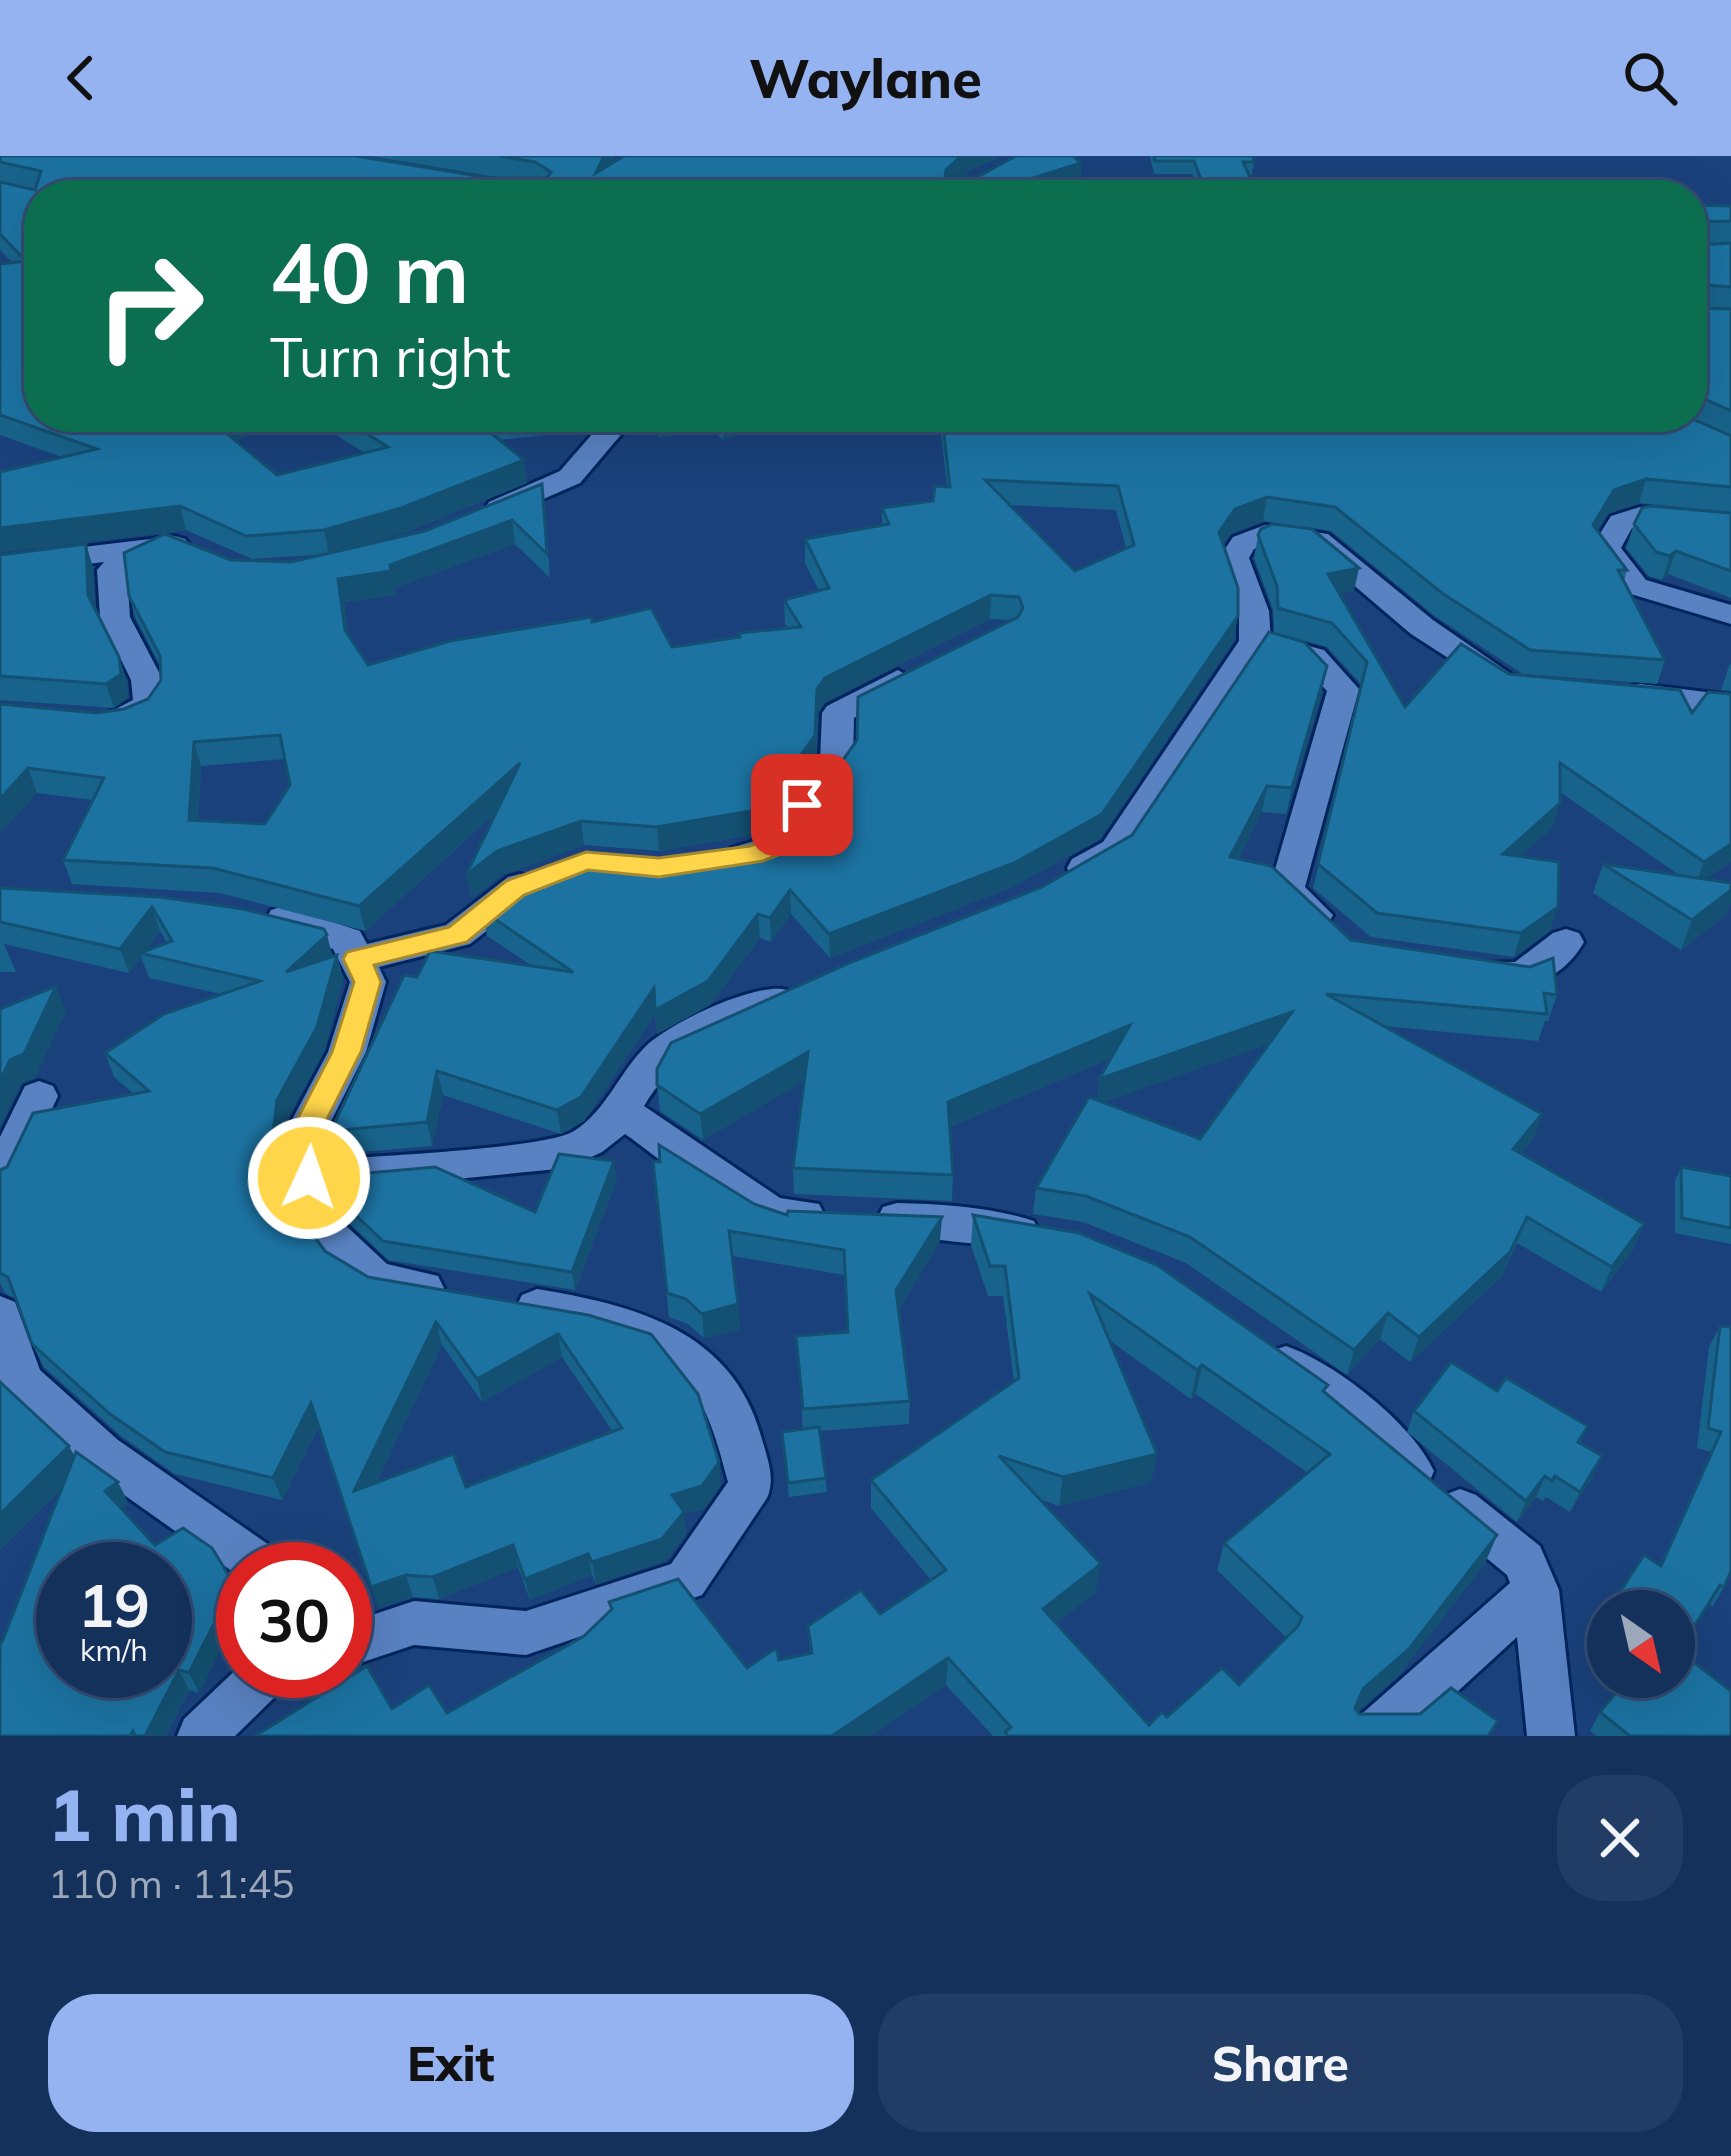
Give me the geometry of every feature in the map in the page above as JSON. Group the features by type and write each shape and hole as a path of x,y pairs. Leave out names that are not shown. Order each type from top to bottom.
{"street":[{"path":"470,520 570,477 609,432"},
{"path":"1731,524 1640,516 1621,522 1606,548 1635,586 1731,615"},
{"path":"1061,880 1115,850 1255,641 1254,611 1234,558 1243,543 1265,535 1318,540 1421,627 1514,686 1538,688"},
{"path":"0,566 187,543 199,553"},
{"path":"81,721 121,724 149,704 147,680 115,616 112,570 152,549"},
{"path":"1255,641 1313,657 1343,688 1287,890 1341,937"},
{"path":"706,861 754,854 779,844 836,762 838,712 931,664"},
{"path":"1607,692 1731,705"},
{"path":"357,959 457,935 515,888 551,874"},
{"path":"261,916 347,940 368,982 346,1052 305,1133 309,1178 324,1230 375,1280 460,1294"},
{"path":"1453,967 1522,976 1566,942"},
{"path":"309,1178 568,1153 603,1135 624,1113 658,1056 728,1018 815,985"},
{"path":"0,1178 39,1096"},
{"path":"624,1113 772,1214 948,1221 1059,1239"},
{"path":"372,1637 413,1624 526,1633 686,1580 751,1484 732,1412 707,1374 670,1340 593,1316 503,1302"},
{"path":"0,1314 22,1381 102,1454 227,1542"},
{"path":"1255,1341 1355,1410 1397,1459 1524,1562 1535,1590 1552,1736"},
{"path":"1373,1736 1535,1590"},
{"path":"201,1736 240,1698"}],"building":[{"path":"0,156 356,156 490,178 547,178 551,172 535,162 499,156 604,156 596,173 624,156 961,156 945,176 977,177 1016,156 1073,156 1081,163 1027,180 38,180 41,171 0,162"},
{"path":"1154,156 1253,156 1254,162 1243,162 1251,180 1201,180 1194,161 1155,161"},
{"path":"0,182 24,187 24,259 0,234"},
{"path":"1707,205 1731,206 1731,221 1707,222"},
{"path":"1731,243 1731,287 1707,285 1707,244"},
{"path":"24,261 24,423 0,415 0,264"},
{"path":"1707,308 1731,309 1731,411 1707,400"},
{"path":"1707,425 1731,436 1731,487 1646,479 1614,490 1593,525 1627,570 1618,570 1665,660 1530,650 1442,593 1335,507 1267,497 1235,509 1219,532 1238,588 1238,616 1102,814 1014,863 829,934 790,890 770,918 758,914 708,981 655,1010 654,988 581,1097 557,1110 437,1071 427,1122 331,1131 404,975 417,977 430,951 573,972 483,911 525,877 585,853 657,860 753,846 792,833 857,740 858,697 1018,617 1023,608 1019,597 991,595 825,678 817,689 815,735 763,809 657,827 581,821 497,851 466,875 520,763 359,906 213,868 63,860 104,778 28,768 0,799 0,704 96,713 124,709 148,699 161,680 160,656 129,596 124,553 165,534 231,560 291,562 425,531 542,484 547,554 512,520 390,565 391,571 338,579 345,630 368,665 450,641 592,617 592,622 651,608 672,647 801,627 784,600 829,588 805,539 889,524 882,508 933,501 935,486 950,487 944,432 1707,432","holes":["985,480 1118,486 1134,545 1075,571","280,735 290,785 265,824 189,820 194,742"]},
{"path":"48,432 225,432 277,475 388,447 364,432 490,432 524,460 401,508 324,530 246,536 180,506 0,528 0,472 97,449"},
{"path":"1642,508 1731,513 1731,571 1676,551 1670,556 1656,552 1634,524"},
{"path":"1273,524 1312,529 1359,568 1328,574 1405,707 1461,644 1509,674 1680,690 1692,713 1708,692 1731,694 1731,844 1704,862 1560,763 1560,803 1503,854 1559,862 1558,907 1521,933 1377,913 1318,864 1367,662 1332,623 1278,608 1277,586 1258,535"},
{"path":"86,544 88,595 119,657 121,674 106,684 0,676 0,555"},
{"path":"1269,632 1304,642 1327,666 1292,788 1267,786 1230,857 1271,866 1351,940 1530,967 1553,958 1557,995 1544,993 1547,1014 1326,994 1542,1114 1513,1149 1644,1224 1612,1267 1527,1217 1510,1252 1419,1337 1388,1313 1354,1350 1190,1237 1086,1196 1036,1188 1089,1097 1200,1139 1292,1012 1099,1079 1130,1025 948,1102 953,1175 793,1168 808,1052 700,1114 657,1085 657,1069 671,1043 854,961 1042,887 1132,835"},
{"path":"1603,864 1731,883 1731,890 1692,920"},
{"path":"0,888 160,897 243,909 324,929 327,935 286,972 337,955 317,1027 277,1100 273,1135 277,1161 294,1209 325,1251 368,1277 588,1315 651,1334 698,1394 719,1462 702,1486 672,1495 684,1512 662,1539 592,1562 588,1554 525,1579 513,1545 433,1577 406,1575 372,1587 372,1542 356,1542 311,1403 273,1478 165,1452 110,1414 32,1344 8,1277 0,1273 0,1170 7,1167 33,1113 149,1091 105,1053 164,1014 260,981 140,953 172,941 152,907 120,949 0,922","holes":["436,1322 477,1379 558,1334 622,1428 466,1487 453,1454 354,1491"]},
{"path":"56,986 24,1054 10,1060 0,1081 0,1009"},
{"path":"659,1145 754,1204 787,1215 788,1211 942,1217 896,1290 910,1401 803,1409 796,1336 848,1332 844,1250 729,1231 738,1304 702,1314 686,1299 667,1293 653,1161 660,1162"},
{"path":"559,1154 614,1161 572,1272 383,1241 341,1201 333,1176 435,1167 535,1212"},
{"path":"1681,1167 1731,1176 1731,1228 1682,1218"},
{"path":"973,1215 1079,1233 1157,1265 1328,1385 1323,1391 1497,1535 1409,1649 1363,1689 1355,1708 1359,1714 1420,1714 1451,1688 1498,1721 1488,1736 1008,1736 1005,1732 1011,1727 948,1658 832,1736 255,1736 316,1698 372,1698 372,1675 392,1709 429,1685 447,1713 584,1636 612,1609 609,1602 678,1579 747,1668 776,1648 779,1660 812,1653 808,1626 861,1590 880,1614 946,1570 871,1480 1019,1378 1005,1266 990,1266","holes":["1090,1294 1197,1370 1202,1365 1330,1454 1224,1543 1302,1617 1298,1626 1239,1685 1222,1668 1167,1717 1162,1712 1149,1725 1043,1609 1101,1564 999,1456 1063,1477 1157,1454"]},
{"path":"1720,1326 1731,1327 1731,1571 1695,1625 1695,1590 1621,1590 1644,1555 1661,1566 1721,1432 1708,1428"},
{"path":"1451,1362 1497,1391 1506,1378 1588,1426 1578,1442 1602,1456 1580,1492 1555,1476 1552,1481 1545,1476 1526,1501 1414,1411"},
{"path":"0,1382 69,1446 0,1514"},
{"path":"819,1427 826,1478 788,1483 782,1432"},
{"path":"76,1452 118,1482 105,1491 152,1542 41,1542"},
{"path":"183,1528 216,1555 216,1620 192,1667 192,1542 160,1542"},
{"path":"36,1555 36,1698 165,1698 145,1736 135,1736 133,1731 130,1736 0,1736 0,1642"},
{"path":"1695,1663 1731,1691 1731,1736 1630,1736 1600,1712 1612,1698 1695,1698"}],"route":[{"path":"309,1178 305,1133 346,1052 368,982 357,959 457,935 515,888 586,861 659,868 754,854 779,844 802,805"}]}
